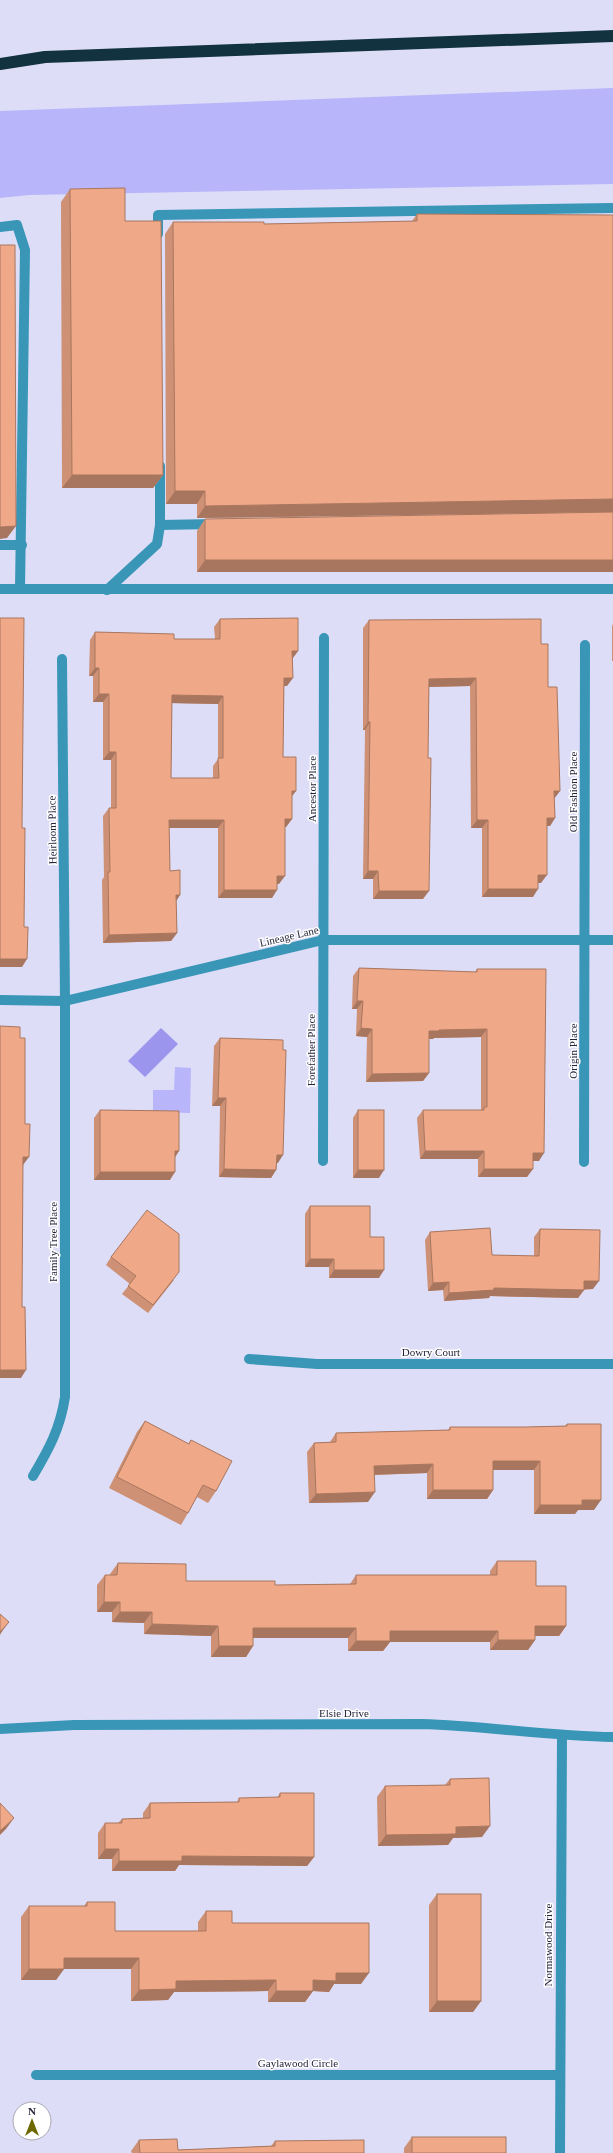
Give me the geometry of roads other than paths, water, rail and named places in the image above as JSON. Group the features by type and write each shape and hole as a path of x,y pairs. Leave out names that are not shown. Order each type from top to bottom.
{"highway":[{"path":"0,64 45,58 613,36"}],"street":[{"path":"158,247 158,215 613,208"},
{"path":"0,227 17,225 25,250 22,545 20,589"},
{"path":"107,590 157,544 160,525 160,453"},
{"path":"160,525 224,524"},
{"path":"0,545 22,545"},
{"path":"0,589 613,589"},
{"name":"Ancestor Place","path":"323,940 324,638"},
{"name":"Old Fashion Place","path":"585,645 585,940"},
{"name":"Heirloom Place","path":"62,659 65,1001"},
{"name":"Lineage Lane","path":"0,1000 65,1001 323,940 613,940"},
{"name":"Forefather Place","path":"323,940 323,1161"},
{"name":"Origin Place","path":"584,1162 585,940"},
{"name":"Family Tree Place","path":"33,1476 51,1446 61,1420 64,1397 65,1001"},
{"name":"Dowry Court","path":"249,1359 317,1364 613,1364"},
{"name":"Elsie Drive","path":"0,1729 74,1725 422,1724 473,1726 562,1736 613,1737"},
{"name":"Normawood Drive","path":"560,2153 562,1736"},
{"name":"Gaylawood Circle","path":"36,2074 560,2074"}]}
